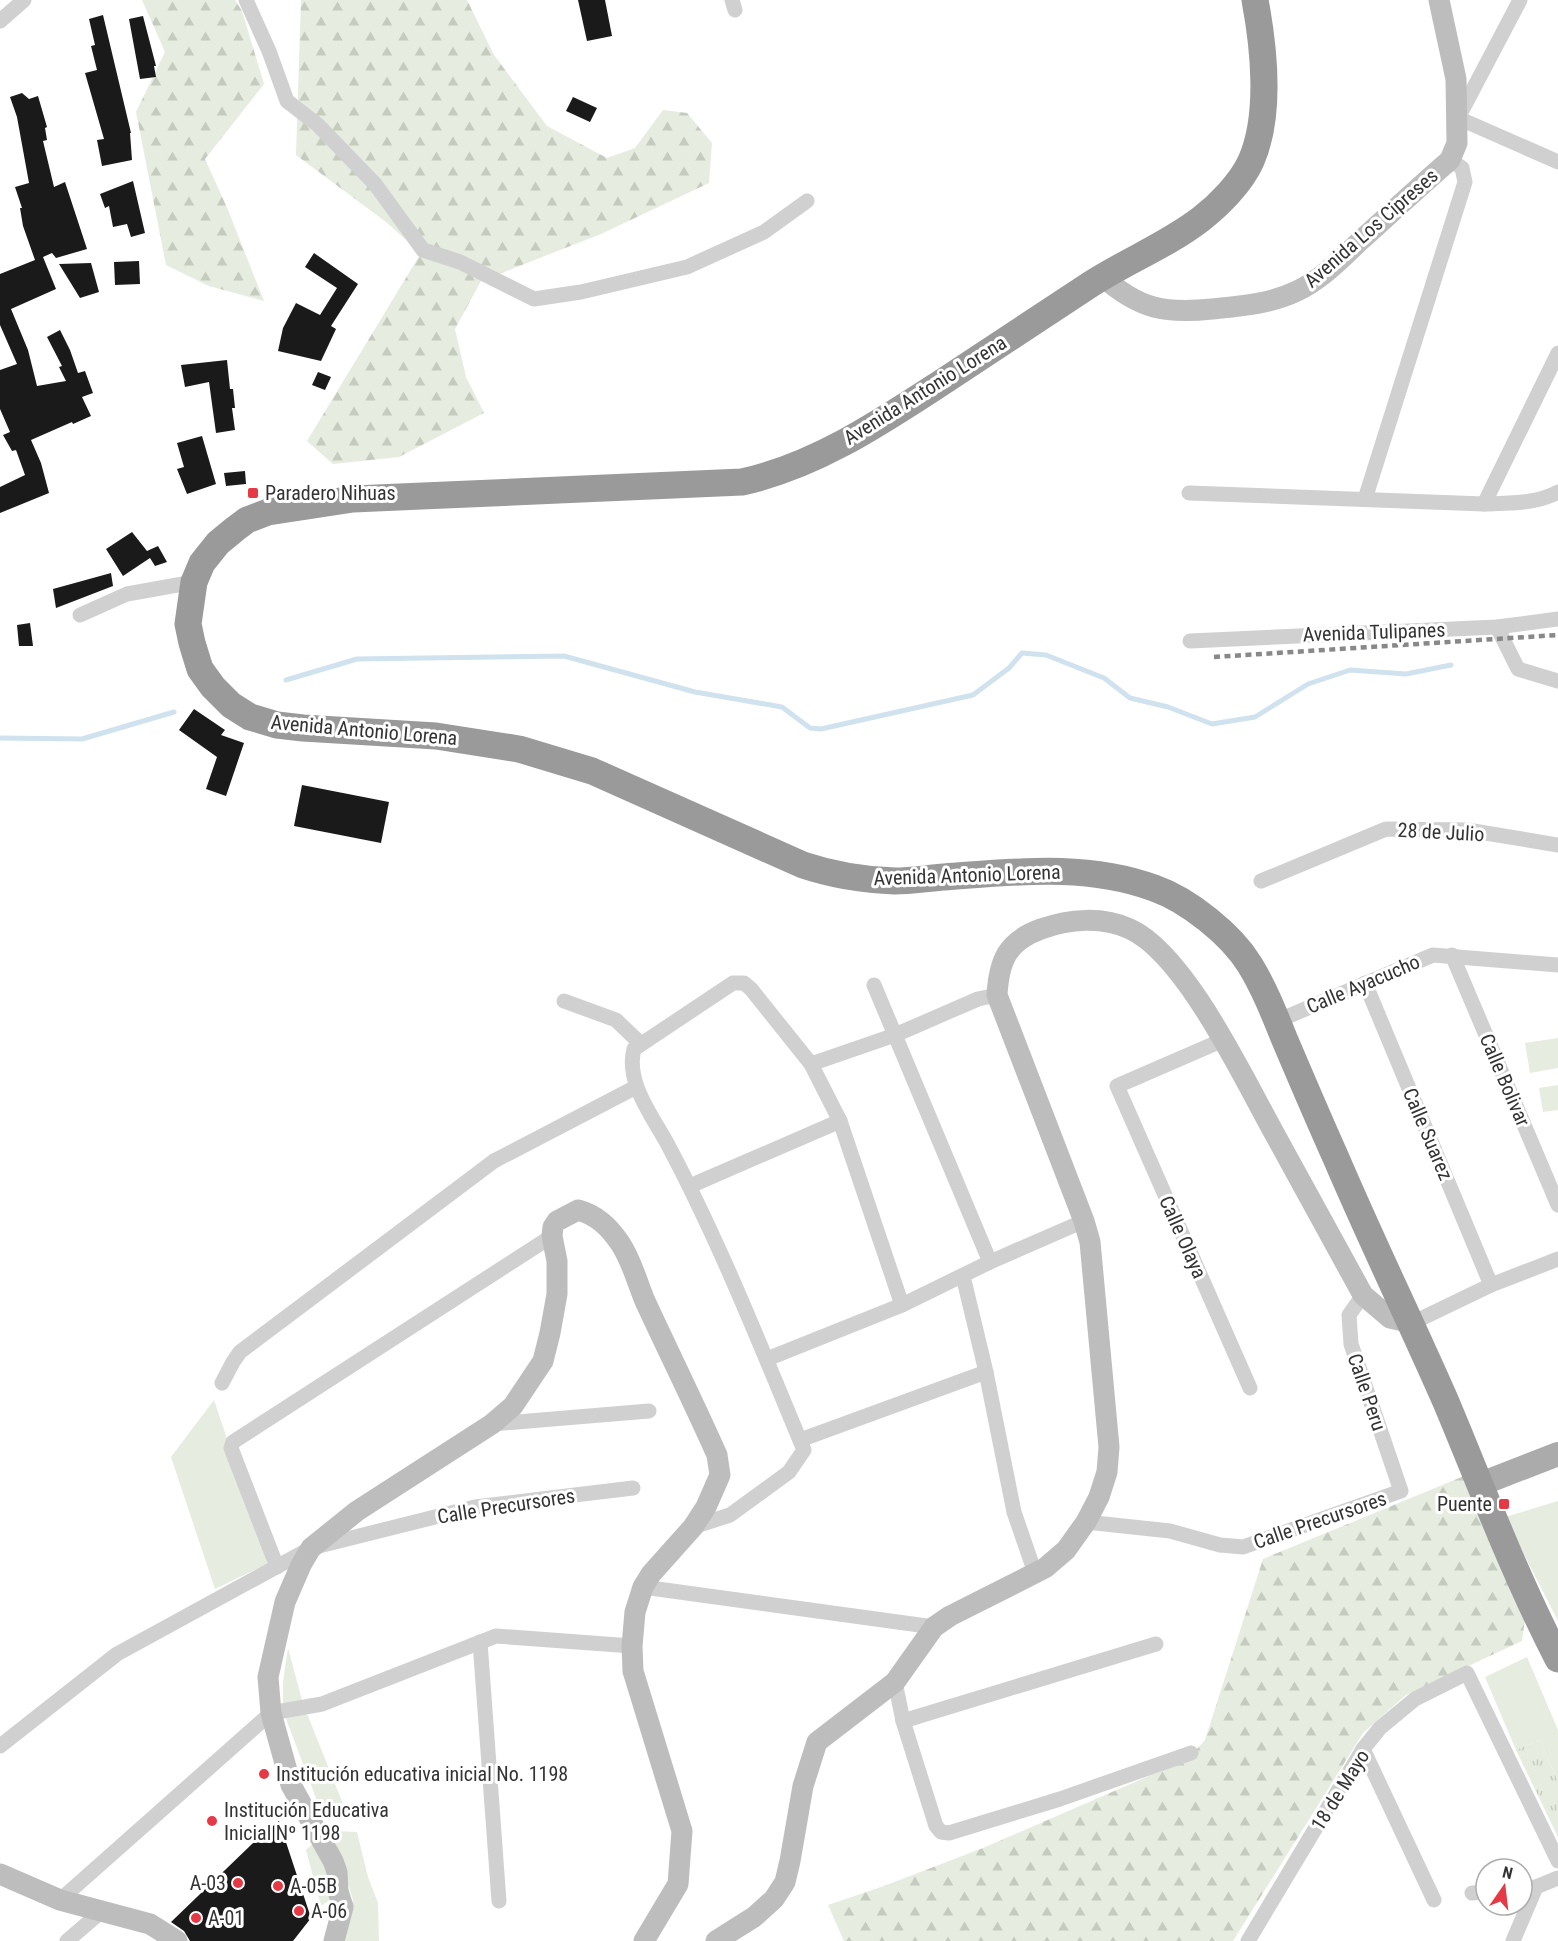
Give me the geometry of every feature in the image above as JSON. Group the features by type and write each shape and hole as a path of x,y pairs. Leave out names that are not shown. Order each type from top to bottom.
{"highway":[{"name":"Avenida Antonio Lorena","path":"1255,0 1264,85 1257,141 1251,162 1231,191 1202,218 1177,235 1102,277 869,430 781,472 742,482 353,499 268,512 247,520 218,543 202,563 194,582 188,624 200,669 213,687 231,705 250,717 277,725 436,736 519,749 592,771 803,865 829,873 897,881 1034,871 1077,871 1105,875 1158,889 1185,904 1236,945 1261,985 1337,1162 1412,1323 1481,1484"},
{"path":"1481,1484 1513,1564 1555,1645"}],"main road":[{"name":"Avenida Los Cipreses","path":"1102,277 1122,294 1146,305 1171,311 1204,310 1257,304 1298,291 1331,267 1450,160 1457,143 1456,79 1439,0"},
{"path":"716,1941 754,1917 774,1899 784,1882 790,1861 803,1786 817,1742 895,1682 934,1627 950,1616 1045,1568 1066,1550 1086,1522 1102,1489 1107,1472 1109,1447 1090,1242 997,995 998,974 1004,957 1016,942 1040,929 1067,922 1096,920 1116,923 1148,940 1184,978 1222,1040 1363,1295 1390,1318 1412,1323"},
{"path":"334,1941 343,1907 338,1891 337,1872 291,1785 271,1713 268,1677 285,1602 311,1548 357,1511 492,1424 513,1406 543,1361 557,1294 557,1261 552,1236 553,1227 557,1221 578,1210 600,1220 608,1228 633,1267 644,1299 717,1455 720,1476 706,1507 693,1527 651,1574 643,1587 635,1612 632,1646 633,1671 682,1831 678,1884 644,1941"},
{"path":"1481,1484 1558,1454"},
{"path":"3,1881 60,1900 150,1924 177,1941"}],"street":[{"path":"0,21 24,0"},
{"path":"246,0 269,51 287,101 318,125 375,184 423,250 460,262 534,299 581,292 687,267 764,232 807,201"},
{"path":"1520,0 1458,118 1558,162"},
{"path":"1365,499 1465,182 1462,168 1450,160"},
{"path":"1484,504 1558,353"},
{"path":"1189,493 1484,504 1523,502 1547,498 1558,492"},
{"path":"80,615 127,594 194,582"},
{"name":"Avenida Tulipanes","path":"1190,641 1497,627 1558,619"},
{"path":"1497,627 1518,669 1558,681"},
{"name":"28 de Julio","path":"1261,881 1386,829 1467,830 1558,845"},
{"name":"Calle Ayacucho","path":"1277,1021 1433,955 1558,965"},
{"name":"Calle Bolivar","path":"1452,955 1558,1205"},
{"path":"693,1527 730,1515 789,1472 804,1450 767,1359 690,1186 636,1087 631,1060 634,1049 733,983 744,983 751,989 811,1064 840,1121 902,1305"},
{"name":"Calle Suarez","path":"1365,983 1491,1285"},
{"path":"874,985 990,1262"},
{"path":"811,1064 895,1035 978,999 997,995"},
{"path":"564,1001 616,1020 641,1044"},
{"name":"Calle Olaya","path":"1222,1040 1117,1086 1250,1388"},
{"path":"222,1383 240,1352 494,1161 636,1087"},
{"path":"690,1186 840,1121"},
{"path":"767,1359 902,1305 990,1262 1084,1221"},
{"path":"277,1568 231,1448 233,1442 552,1236"},
{"path":"1412,1323 1491,1285 1558,1259"},
{"path":"963,1276 987,1372 1014,1512 1035,1573"},
{"name":"Calle Peru","path":"1363,1295 1349,1316 1351,1344 1401,1491"},
{"path":"800,1440 987,1372"},
{"path":"492,1424 649,1411"},
{"name":"Calle Precursores","path":"0,1746 117,1654 311,1548 476,1507 633,1488"},
{"name":"Calle Precursores","path":"1086,1522 1170,1531 1220,1545 1243,1547 1401,1491"},
{"path":"643,1587 934,1627"},
{"path":"60,1900 271,1713 322,1704 496,1636 632,1646"},
{"path":"480,1642 500,1901"},
{"path":"903,1721 1156,1644"},
{"name":"18 de Mayo","path":"1248,1941 1363,1749 1380,1728 1415,1699 1467,1673 1558,1861"},
{"path":"895,1682 903,1721 936,1826 941,1832 949,1833 1060,1799 1191,1753"},
{"path":"1363,1749 1434,1900"},
{"path":"1534,1886 1558,1878"},
{"path":"67,1941 103,1910"},
{"path":"1513,1941 1520,1917"}],"green space":[{"path":"142,0 235,0 242,11 264,84 205,159 264,301 209,286 166,265 136,112 165,52"},
{"path":"301,0 467,0 494,55 547,126 607,158 635,148 663,110 687,113 712,143 709,183 601,234 481,281 455,329 466,377 484,413 399,457 333,464 307,441 421,253 386,222 296,155"},
{"path":"1558,1038 1558,1068 1530,1073 1525,1043"},
{"path":"1558,1085 1558,1110 1543,1112 1539,1088"},
{"path":"214,1400 266,1555 267,1564 215,1589 171,1457"},
{"path":"1464,1476 1525,1619 1522,1641 1406,1695 1363,1733 1233,1941 844,1941 828,1905 983,1848 1188,1759 1205,1740 1263,1559"},
{"path":"1558,1501 1558,1621 1505,1517"},
{"path":"288,1648 303,1704 283,1707 283,1682"},
{"path":"1527,1657 1558,1730 1558,1782 1540,1740 1516,1750 1485,1677"},
{"path":"306,1711 347,1814 334,1817 322,1814 285,1716"},
{"path":"1540,1740 1558,1782 1558,1837 1516,1750"},
{"path":"332,1831 357,1832 368,1877 378,1903 379,1941 343,1941 353,1900"},
{"path":"314,1843 331,1884 331,1899 321,1906 306,1850"}],"building":[{"path":"578,0 605,0 612,36 587,41"},
{"path":"103,15 131,133 132,160 102,166 97,140 104,139 85,73 97,70 91,46 95,45 89,19"},
{"path":"143,16 156,66 154,66 156,77 140,79 129,19"},
{"path":"22,93 29,99 38,96 47,127 45,128 47,140 43,141 54,187 65,182 87,249 56,258 52,253 43,257 56,289 11,309 28,350 37,386 66,381 59,367 62,366 47,337 60,330 78,373 85,371 93,393 82,397 91,416 31,440 41,463 49,493 0,513 0,487 25,475 16,450 12,451 3,435 10,432 0,409 0,370 17,364 0,325 0,274 35,260 23,226 20,208 22,208 15,187 29,183 17,117 10,97"},
{"path":"573,97 597,108 590,122 566,111"},
{"path":"133,181 145,233 131,237 127,224 113,227 109,206 105,208 100,194"},
{"path":"314,253 358,284 331,326 336,329 321,361 278,351 283,328 296,303 320,315 337,288 305,267"},
{"path":"139,261 140,284 115,285 114,262"},
{"path":"91,263 99,292 80,298 59,264"},
{"path":"227,360 230,389 233,389 235,408 232,408 235,430 216,433 209,382 185,387 181,365"},
{"path":"318,372 331,377 325,390 312,385"},
{"path":"202,436 216,484 187,494 177,469 184,467 177,443"},
{"path":"245,471 246,484 226,486 224,473"},
{"path":"132,532 147,551 158,546 167,562 155,566 150,558 123,576 106,549"},
{"path":"111,573 113,586 56,608 53,589"},
{"path":"30,623 33,646 19,646 17,625"},
{"path":"194,709 225,730 221,735 244,743 226,796 206,789 217,757 179,730"},
{"path":"302,785 389,802 381,843 294,826"},
{"path":"279,1821 311,1918 293,1941 190,1941 184,1931 171,1922"}],"waterway":[{"path":"286,680 357,659 564,656 695,692 782,707 810,728 821,729 973,695 1009,668 1022,653 1046,655 1104,678 1130,698 1168,707 1212,724 1255,717 1308,684 1350,670 1406,674 1451,665"},
{"path":"0,738 82,739 174,712"}],"railway":[{"path":"1214,657 1558,635"}],"place":[{"name":"Paradero Nihuas","path":"253,493"},
{"name":"Puente","path":"1504,1504"},
{"name":"Institución educativa inicial No. 1198","path":"264,1774"},
{"name":"Institución Educativa Inicial Nº 1198","path":"212,1821"},
{"name":"A-03","path":"238,1883"},
{"name":"A-05B","path":"278,1886"},
{"name":"A-06","path":"299,1911"},
{"name":"A-01","path":"196,1918"}]}
